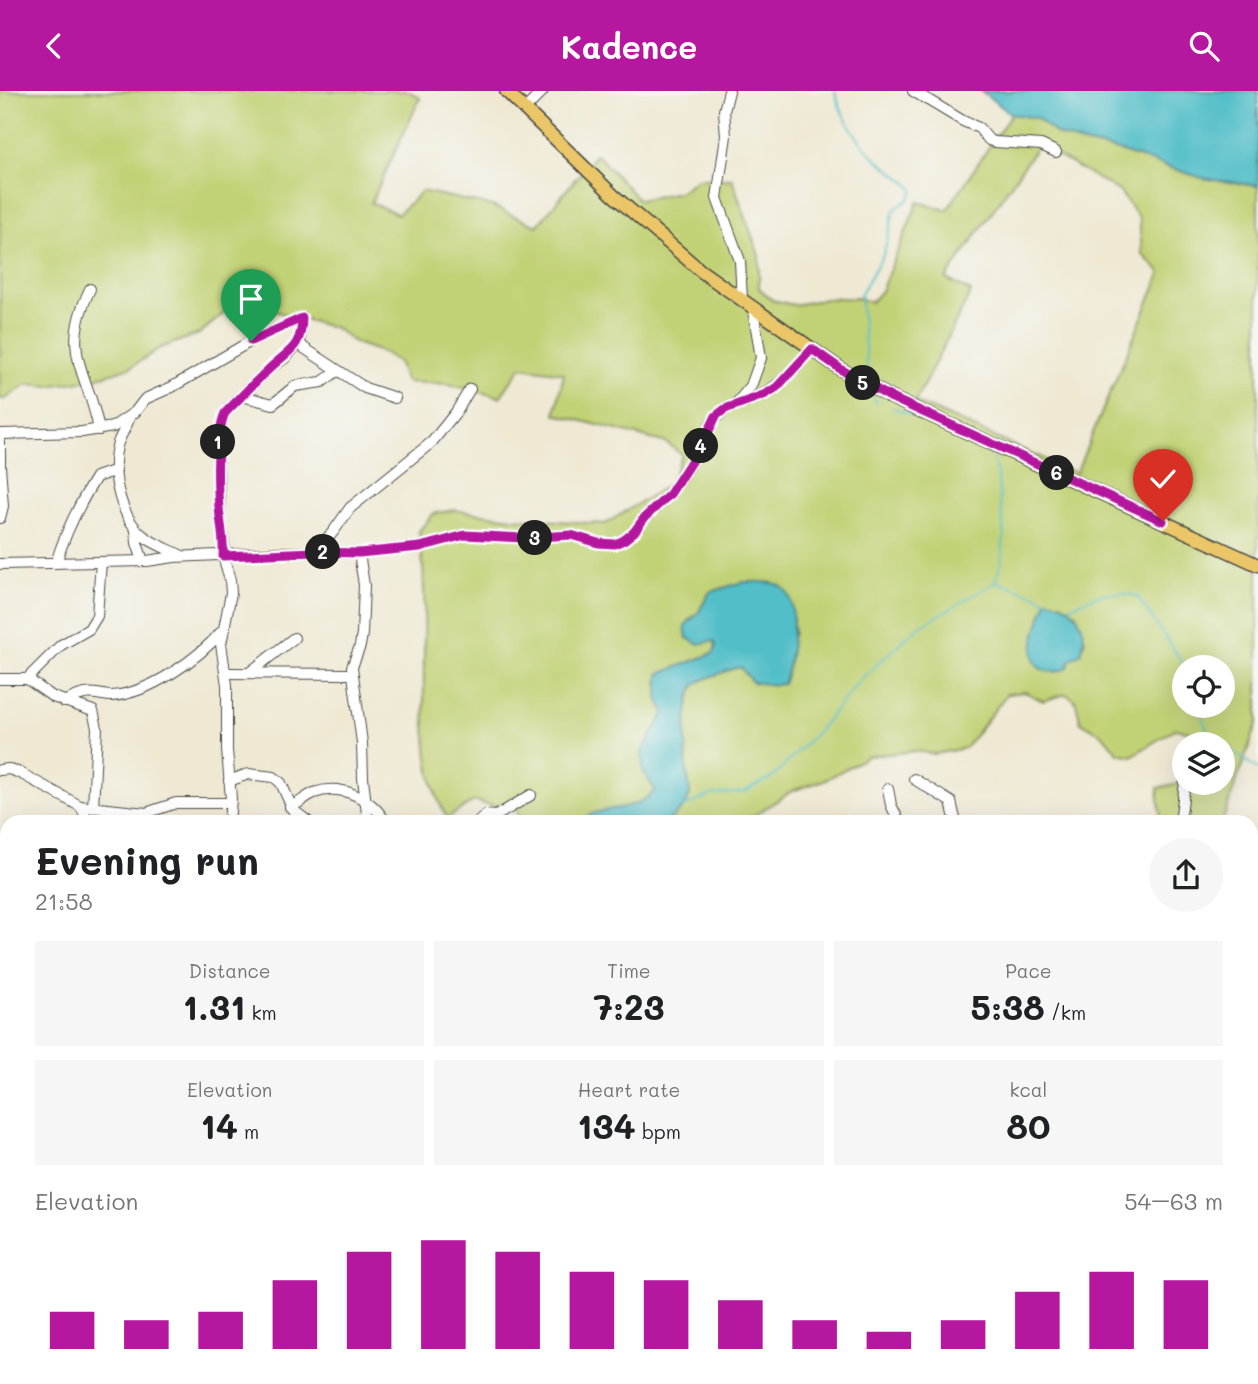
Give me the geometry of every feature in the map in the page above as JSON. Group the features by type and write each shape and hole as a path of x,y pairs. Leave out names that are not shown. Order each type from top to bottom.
{"main road":[{"path":"506,91 613,195 701,271 842,370 892,398 1258,565"}],"street":[{"path":"525,109 543,91"},
{"path":"729,91 724,111 726,136 717,198 740,261 742,300"},
{"path":"913,91 979,128 989,140 1041,145 1056,152"},
{"path":"90,289 81,307 75,347 78,365 92,401 99,430"},
{"path":"735,405 751,386 761,358 753,309"},
{"path":"0,434 99,430 113,427 130,416 145,399 172,387 251,341 302,318 298,341 285,358 270,368 225,413 217,438 223,556 228,568 231,593 221,644 226,673 229,815"},
{"path":"298,341 304,348 365,388 395,398"},
{"path":"0,563 143,561 314,552 359,553 420,547 465,535 523,538 571,535 598,543 615,544 634,532 677,485 716,416 777,387 812,349"},
{"path":"242,396 272,404 295,386 323,382 337,371"},
{"path":"314,552 350,508 432,442 470,389"},
{"path":"130,416 117,446 116,470 122,503 136,530 153,542 184,557"},
{"path":"0,442 3,506 0,518"},
{"path":"57,563 76,513 96,477 116,470"},
{"path":"136,530 137,544 143,561"},
{"path":"359,553 364,585 362,634 352,667 356,684 367,815"},
{"path":"27,679 61,645 89,629 96,616 101,562"},
{"path":"64,702 84,694 112,696 156,683 209,646 222,631"},
{"path":"248,673 294,638"},
{"path":"226,673 347,674"},
{"path":"0,679 27,679 53,697 93,711 97,728 93,808"},
{"path":"0,770 9,769 20,773 80,806 93,808 146,813 176,803 230,803"},
{"path":"229,781 248,774 274,777 281,783 290,807 300,815"},
{"path":"914,779 951,802 954,815"},
{"path":"887,789 896,815"},
{"path":"290,807 318,792 343,792 366,799 382,815"},
{"path":"1181,815 1183,795"},
{"path":"498,815 531,796"},
{"path":"80,806 85,815"}],"green space":[{"path":"0,91 409,91 420,98 371,203 398,214 422,191 492,206 537,226 596,154 639,200 679,192 697,179 732,179 759,256 759,288 772,300 794,305 825,299 857,298 871,302 881,291 918,202 947,210 1011,114 1037,118 1056,134 1078,142 1116,150 1202,178 1258,186 1258,721 1235,786 1235,732 1190,732 1175,729 1132,756 1118,753 1103,735 1081,722 1075,700 1066,694 1043,701 1025,692 1007,694 965,748 935,754 915,751 868,756 827,779 792,791 755,815 675,815 688,798 686,726 689,701 696,684 741,667 746,675 794,634 792,614 744,582 710,592 698,613 689,620 714,641 714,653 659,674 658,698 665,712 642,752 655,790 647,800 593,815 518,815 516,808 474,801 452,815 446,815 433,784 427,750 424,701 424,579 419,531 433,514 454,510 513,518 605,524 670,484 682,455 667,443 555,414 564,373 521,367 500,397 448,384 406,382 398,362 384,353 355,343 335,328 256,306 228,310 199,334 160,348 131,367 89,380 48,386 27,384 5,399 0,399","holes":["1038,145 1119,191 1139,218 1142,254 1161,273 1076,473 915,402 971,292 946,279","1072,611 1076,613 1085,640 1081,653 1070,660"]},
{"path":"1172,785 1172,795 1232,795 1224,815 1160,815 1158,788"}],"water":[{"path":"981,91 1258,91 1258,186 1202,178 1116,150 1078,142 1056,134 1037,118 1011,114"},
{"path":"743,582 763,582 782,587 788,594 793,633 783,684 752,682 741,667 696,684 687,713 686,751 690,793 684,806 676,815 590,815 637,803 655,790 643,771 642,752 665,713 658,698 659,674 714,653 714,641 698,644 687,638 685,626 698,613 710,592"},
{"path":"1047,600 1057,602 1072,611 1082,625 1083,634 1081,653 1070,660 1068,667 1054,672 1038,667 1033,650"}],"waterway":[{"path":"835,91 842,112 860,141 914,190 909,199 894,210 884,253 860,295 868,376"},
{"path":"870,392 876,403"},
{"path":"893,408 920,418"},
{"path":"684,807 711,795 744,792 773,777 819,730 860,680 917,628 996,582 1004,536 997,473 993,456 972,442"},
{"path":"997,582 1047,601"},
{"path":"1070,607 1102,594 1137,596 1177,655"},
{"path":"1203,718 1208,732"},
{"path":"1235,753 1258,769"}],"route":[{"path":"251,341 302,318 300,338 295,347 225,413 220,423 217,438 223,556 283,552 359,553 420,547 465,535 523,538 571,535 598,543 615,544 634,532 645,517 670,494 703,443 716,416 725,409 766,394 777,387 812,349 868,386 892,398 1163,521"}]}
